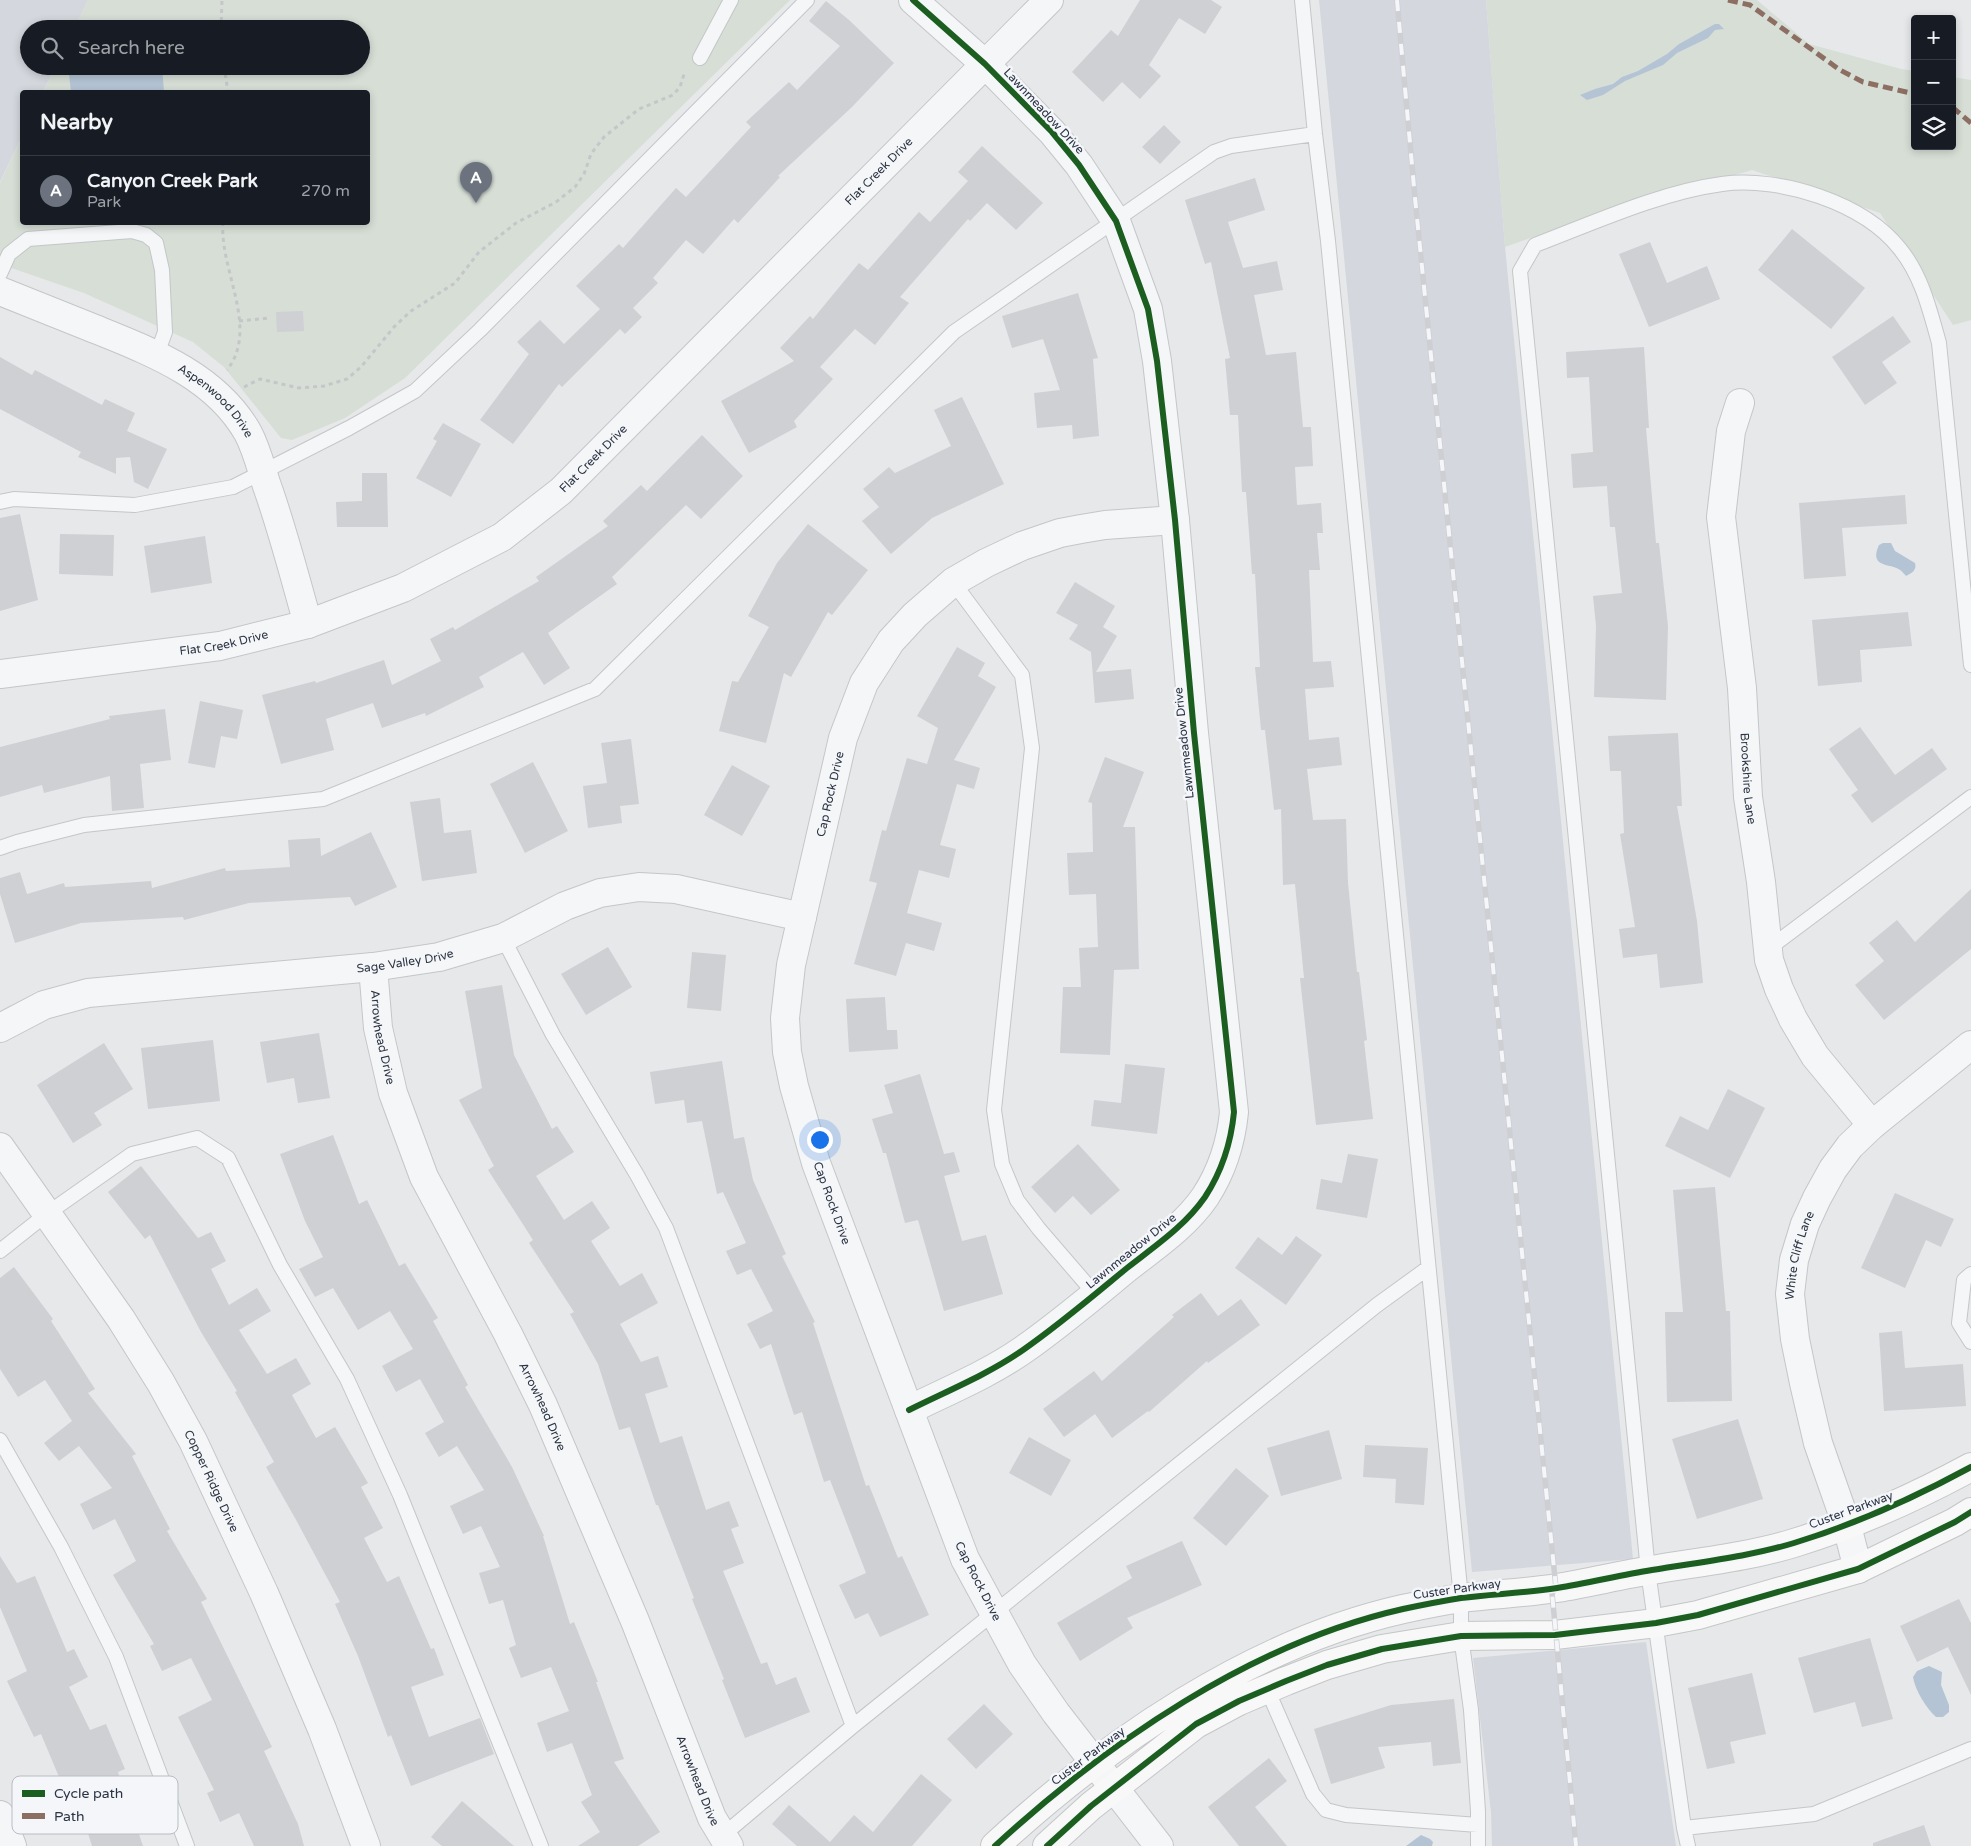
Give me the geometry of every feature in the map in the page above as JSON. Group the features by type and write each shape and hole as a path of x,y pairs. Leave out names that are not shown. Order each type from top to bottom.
{"street":[{"name":"Lawnmeadow Drive","path":"909,1410 982,1375 1022,1351 1183,1224 1212,1186 1229,1146 1234,1112 1194,733 1175,520 1153,333 1148,309 1116,221 1079,165 1052,132 985,64 913,0"},
{"name":"Flat Creek Drive","path":"0,674 220,646 308,624 403,588 502,536 561,491 1048,0"},
{"name":"Aspenwood Drive","path":"0,291 157,354 215,392 237,415 260,460 308,624"},
{"name":"Brookshire Lane","path":"1740,403 1731,431 1721,517 1742,688 1748,797 1769,960 1779,989 1793,1019 1815,1056 1872,1125"},
{"name":"Cap Rock Drive","path":"1159,1846 1056,1713 1022,1664 965,1559 816,1163 794,1086 787,1052 785,1018 791,965 843,738 864,683 891,641 915,615 953,582 986,563 1022,546 1060,533 1105,525 1175,520"},
{"name":"Sage Valley Drive","path":"0,1028 44,1005 88,993 373,967 439,957 503,938 565,906 600,893 639,887 676,889 802,917"},
{"name":"Arrowhead Drive","path":"373,967 378,1028 393,1093 424,1177 508,1334 543,1405 634,1622 712,1818 726,1841"},
{"name":"White Cliff Lane","path":"1858,1569 1847,1526 1818,1443 1795,1339 1790,1294 1794,1260 1805,1224 1817,1198 1833,1169 1850,1146 1872,1125 1971,1046"},
{"name":"Copper Ridge Drive","path":"0,1147 121,1319 194,1441 264,1593 322,1729 366,1846"},
{"name":"Custer Parkway","path":"995,1846 1026,1818 1095,1762 1172,1710 1241,1669 1293,1645 1345,1626 1401,1610 1460,1598 1556,1588 1736,1557 1792,1544 1847,1526 1899,1505 1971,1467"},
{"path":"1047,1846 1091,1806 1196,1724 1239,1701 1328,1665 1382,1649 1460,1636 1554,1635 1656,1624 1858,1569 1971,1512"},
{"path":"0,1815 12,1846"}],"lane":[{"path":"700,58 731,0"},
{"path":"0,502 14,498 135,505 234,487 349,428 415,391 480,330 808,0"},
{"path":"1302,0 1314,134 1328,241 1460,1598 1460,1636 1471,1710 1478,1846"},
{"path":"0,848 84,824 323,799 595,689 954,332 1214,152 1231,146 1314,134"},
{"path":"1688,1846 1648,1571 1520,271 1535,245 1655,201 1723,183 1756,183 1789,187 1841,206 1868,221 1886,234 1901,250 1915,272 1928,302 1939,343 1971,665"},
{"path":"0,274 9,254 28,240 132,231 146,235 156,243 162,270 165,332 157,354"},
{"path":"953,582 1022,676 1032,748 994,1110 999,1149 1002,1164 1017,1200 1039,1229 1095,1294"},
{"path":"1768,949 1971,797"},
{"path":"503,938 553,1035 637,1175 666,1228 853,1726"},
{"path":"0,1251 48,1213 132,1154 197,1138 228,1158 280,1265 347,1379 400,1495 541,1846"},
{"path":"726,1841 853,1726 1377,1305 1428,1268"},
{"path":"1971,1274 1964,1280 1959,1323 1971,1342"},
{"path":"0,1440 61,1547 116,1657 161,1776"},
{"path":"1267,1689 1313,1794 1326,1810 1346,1815 1478,1825"},
{"path":"1684,1828 1814,1814 1971,1749"},
{"path":"178,1822 187,1846"}],"path":[{"path":"221,20 222,0"},
{"path":"242,388 260,379 299,388 324,386 347,379 361,367 394,327 411,311 455,283 478,252 516,224 556,202 575,187 584,174 592,154 604,137 639,109 673,95 680,87 685,71"},
{"path":"225,75 228,90"},
{"path":"223,225 223,251 239,321 239,346 225,372"},
{"path":"239,321 270,318"}],"shaded area":[{"path":"0,0 88,0 78,20 20,20 20,75 52,75 44,90 20,90 20,140 0,182"},
{"path":"88,0 790,0 405,378 345,418 292,440 281,438 224,367 193,342 84,293 0,264 0,183 20,140 20,225 370,225 370,90 44,90 52,75 370,75 370,20 78,20"},
{"path":"1319,0 1486,0 1505,247 1633,1559 1472,1572"},
{"path":"1486,0 1757,0 1809,44 1911,70 1911,150 1956,150 1956,78 1971,80 1971,320 1953,325 1880,213 1752,170 1589,217 1505,247"},
{"path":"1646,1642 1676,1846 1492,1846 1491,1812 1473,1658"}],"water":[{"path":"1715,24 1719,24 1724,29 1715,30 1708,38 1677,53 1663,65 1625,81 1603,95 1587,100 1580,95 1613,84 1622,77 1638,71 1667,54 1679,44"},
{"path":"69,75 163,75 164,90 71,90"},
{"path":"1891,543 1895,551 1915,563 1915,568 1910,574 1906,576 1896,568 1879,562 1876,553 1879,545"},
{"path":"1929,1666 1942,1672 1941,1685 1949,1705 1949,1712 1943,1717 1936,1717 1928,1709 1914,1682 1913,1677 1917,1671"},
{"path":"1421,1835 1433,1842 1432,1846 1406,1846"}],"building":[{"path":"1140,0 1211,0 1222,7 1205,34 1179,18 1149,65 1161,76 1140,99 1122,82 1103,102 1072,72 1111,30 1118,36"},
{"path":"826,1 894,63 852,107 778,176 780,177 738,223 734,219 703,254 686,240 653,278 658,283 633,308 642,317 625,334 620,329 562,387 559,384 513,444 480,420 529,354 517,342 540,320 564,344 600,309 576,286 619,244 623,248 676,188 686,197 751,127 746,122 789,82 797,90 840,46 809,21"},
{"path":"1164,125 1181,142 1160,164 1142,147"},
{"path":"982,146 1043,203 1016,230 987,203 970,221 968,219 900,297 909,303 875,345 855,329 820,367 833,379 794,421 797,427 749,453 721,401 794,361 780,348 810,316 813,319 859,263 868,270 919,212 930,222 968,181 958,172"},
{"path":"1255,178 1265,210 1228,222 1243,268 1277,261 1283,290 1254,295 1266,355 1296,352 1303,427 1311,427 1313,466 1295,467 1297,505 1321,503 1323,533 1317,533 1320,570 1309,570 1313,662 1331,661 1334,687 1305,689 1309,740 1339,737 1342,765 1307,769 1313,820 1346,819 1348,883 1357,972 1359,972 1367,1040 1364,1041 1373,1119 1316,1125 1300,978 1304,978 1295,884 1283,885 1281,809 1274,810 1265,730 1261,730 1255,667 1260,667 1255,574 1252,574 1246,492 1242,492 1238,415 1230,415 1225,359 1230,358 1211,262 1205,264 1185,200"},
{"path":"1792,229 1865,288 1831,329 1758,270"},
{"path":"1650,242 1667,283 1707,266 1720,299 1649,327 1619,254"},
{"path":"1078,293 1098,358 1093,359 1099,436 1073,439 1072,425 1037,428 1034,393 1060,390 1043,339 1012,348 1002,316"},
{"path":"303,311 304,331 277,332 276,312"},
{"path":"1893,316 1911,342 1882,362 1897,383 1865,405 1832,357"},
{"path":"1644,347 1649,428 1646,428 1656,543 1659,543 1668,626 1666,700 1594,697 1596,626 1593,596 1622,593 1615,527 1610,527 1607,486 1573,488 1571,454 1593,452 1589,377 1567,378 1566,352"},
{"path":"0,357 32,375 35,370 102,405 105,399 135,413 127,431 167,449 148,489 134,482 130,457 116,458 116,474 78,457 81,452 0,409"},
{"path":"962,397 1004,484 932,518 891,554 862,521 879,507 863,489 889,467 895,473 951,446 934,410"},
{"path":"443,423 481,444 451,497 416,478 437,441 433,439"},
{"path":"702,435 743,476 701,519 686,505 612,577 617,584 548,633 570,668 544,685 523,652 479,677 484,687 426,716 425,713 382,728 373,703 326,719 334,750 281,764 262,695 315,681 316,683 384,660 392,685 441,661 430,639 453,627 455,630 539,581 536,577 608,526 603,521 641,485 647,491"},
{"path":"362,473 387,473 388,527 337,527 336,502 362,501"},
{"path":"1905,495 1907,524 1842,528 1846,576 1804,579 1799,503"},
{"path":"20,514 38,600 0,611 0,518"},
{"path":"808,524 868,570 832,615 828,612 791,677 784,673 766,743 719,731 732,681 738,682 769,627 748,616 777,563"},
{"path":"60,534 114,535 113,576 59,574"},
{"path":"205,536 212,583 151,593 144,546"},
{"path":"1075,582 1115,606 1103,627 1117,636 1096,672 1131,669 1134,699 1095,703 1091,652 1069,639 1078,625 1056,613"},
{"path":"1908,612 1912,646 1860,650 1862,682 1818,686 1812,620"},
{"path":"957,647 985,663 978,676 996,687 954,760 980,768 974,789 957,784 940,845 956,849 949,878 919,870 907,913 942,923 934,951 906,943 896,976 854,964 877,883 869,881 882,830 886,831 907,758 927,764 938,728 917,716"},
{"path":"200,701 243,710 237,739 221,736 215,768 188,763"},
{"path":"165,709 171,760 140,764 144,808 112,811 110,776 44,793 42,785 0,797 0,747 110,719 109,716"},
{"path":"1860,727 1895,775 1932,748 1947,769 1872,823 1851,795 1858,790 1829,749"},
{"path":"1678,733 1682,806 1677,806 1697,921 1703,983 1660,988 1657,954 1623,958 1619,929 1635,927 1620,834 1624,833 1621,771 1610,771 1608,736"},
{"path":"631,739 639,804 620,806 622,823 588,828 583,786 607,783 601,743"},
{"path":"1105,757 1144,772 1123,827 1135,827 1139,969 1114,970 1110,1055 1060,1053 1063,987 1081,987 1079,948 1098,947 1096,894 1069,895 1067,853 1093,852 1092,803 1088,802"},
{"path":"533,762 568,831 525,853 490,784"},
{"path":"732,765 770,786 742,836 704,815"},
{"path":"440,798 444,833 471,830 477,873 422,881 410,802"},
{"path":"371,832 397,887 355,906 350,897 249,903 184,920 183,917 81,923 15,943 0,894 0,878 20,872 27,894 64,883 65,887 151,881 152,888 225,868 226,871 290,867 288,840 320,838 321,856"},
{"path":"1971,889 1971,949 1884,1020 1855,985 1884,961 1869,943 1897,920 1915,942"},
{"path":"608,947 632,987 586,1015 561,974"},
{"path":"692,952 726,955 721,1011 687,1008"},
{"path":"502,985 514,1055 552,1129 557,1126 574,1152 536,1176 564,1220 592,1201 610,1228 591,1241 620,1286 642,1273 658,1303 620,1324 641,1362 658,1356 668,1387 645,1394 660,1443 682,1436 706,1510 729,1501 739,1526 731,1529 744,1563 723,1571 761,1664 767,1662 776,1685 796,1677 810,1712 745,1738 692,1599 694,1598 658,1505 656,1505 630,1427 619,1430 598,1364 570,1314 574,1312 529,1243 533,1240 488,1170 494,1166 459,1100 482,1088 465,991"},
{"path":"885,997 887,1030 897,1030 898,1049 849,1052 846,999"},
{"path":"319,1033 330,1098 298,1103 294,1078 267,1083 260,1042"},
{"path":"213,1040 220,1101 148,1109 141,1048"},
{"path":"104,1043 133,1089 94,1113 102,1125 73,1143 37,1085"},
{"path":"722,1061 734,1139 744,1137 753,1180 786,1254 782,1256 815,1322 813,1323 866,1486 869,1485 898,1558 902,1556 929,1615 880,1637 868,1613 855,1619 839,1585 866,1573 830,1480 824,1482 802,1412 794,1415 771,1344 760,1349 747,1324 773,1311 751,1269 737,1275 726,1251 746,1243 723,1192 717,1194 702,1121 687,1123 684,1100 655,1104 650,1072"},
{"path":"1125,1064 1165,1068 1157,1134 1091,1126 1094,1100 1121,1103"},
{"path":"920,1074 944,1154 954,1152 960,1172 944,1176 962,1241 986,1235 1003,1294 944,1311 918,1220 905,1223 886,1153 883,1153 872,1119 893,1113 884,1085"},
{"path":"1728,1089 1765,1108 1730,1178 1665,1146 1680,1116 1708,1130"},
{"path":"333,1135 359,1204 367,1200 399,1266 405,1263 438,1318 433,1321 468,1385 465,1387 512,1467 544,1536 570,1624 574,1622 598,1682 596,1682 624,1759 614,1762 660,1832 638,1846 578,1846 600,1832 581,1802 592,1795 572,1743 547,1752 537,1723 569,1711 551,1667 521,1678 509,1648 516,1645 503,1600 489,1604 479,1573 500,1567 481,1526 463,1534 450,1506 484,1490 457,1446 439,1457 425,1433 444,1422 420,1379 396,1392 382,1366 413,1349 390,1311 358,1330 333,1288 315,1297 299,1269 323,1257 305,1221 280,1154"},
{"path":"1078,1144 1120,1190 1091,1215 1073,1196 1055,1213 1031,1187"},
{"path":"1348,1154 1378,1159 1367,1218 1316,1209 1321,1179 1342,1183"},
{"path":"141,1166 198,1238 211,1232 226,1261 211,1269 229,1305 257,1288 271,1311 239,1330 267,1374 296,1358 311,1384 292,1395 316,1438 335,1427 368,1483 361,1487 383,1528 364,1538 387,1582 399,1576 431,1649 434,1648 444,1675 411,1687 429,1737 480,1718 494,1754 411,1786 391,1735 388,1737 358,1656 335,1604 340,1602 266,1467 274,1462 235,1392 237,1391 201,1332 150,1235 145,1239 108,1192"},
{"path":"1715,1187 1726,1311 1730,1311 1732,1401 1667,1402 1665,1312 1683,1312 1673,1190"},
{"path":"1895,1193 1954,1219 1941,1247 1926,1240 1905,1288 1861,1268"},
{"path":"1296,1236 1322,1255 1286,1305 1235,1268 1258,1237 1282,1255"},
{"path":"14,1267 53,1319 51,1321 95,1389 88,1393 136,1454 132,1456 170,1529 167,1531 207,1599 201,1602 272,1747 264,1751 298,1824 304,1846 254,1846 239,1813 220,1822 207,1793 214,1790 178,1717 212,1700 191,1658 162,1671 150,1646 154,1644 113,1575 136,1561 115,1519 93,1530 80,1504 112,1488 79,1446 59,1461 44,1443 72,1421 45,1380 18,1397 0,1369 0,1278"},
{"path":"1201,1293 1218,1316 1241,1299 1260,1325 1208,1363 1207,1361 1149,1412 1112,1438 1095,1414 1064,1437 1043,1409 1094,1371 1102,1381 1174,1317 1172,1315"},
{"path":"1902,1331 1905,1368 1963,1364 1966,1406 1884,1411 1879,1333"},
{"path":"1738,1419 1763,1499 1697,1519 1672,1439"},
{"path":"1329,1430 1342,1479 1281,1496 1267,1448"},
{"path":"1029,1437 1071,1460 1051,1496 1009,1473"},
{"path":"1365,1445 1428,1448 1424,1505 1395,1503 1396,1479 1363,1477"},
{"path":"1236,1468 1269,1496 1226,1546 1193,1518"},
{"path":"1182,1541 1202,1585 1127,1618 1133,1628 1080,1661 1057,1623 1132,1578 1126,1566"},
{"path":"0,1556 17,1583 35,1576 67,1652 74,1649 88,1677 69,1687 90,1730 106,1724 125,1769 118,1772 119,1776 59,1776 41,1734 34,1737 7,1681 27,1671 0,1607"},
{"path":"1959,1599 1971,1623 1971,1695 1948,1647 1917,1662 1900,1626"},
{"path":"1870,1638 1893,1719 1862,1727 1855,1702 1814,1713 1798,1658"},
{"path":"1752,1673 1766,1734 1730,1742 1735,1763 1707,1769 1688,1688"},
{"path":"1454,1699 1461,1763 1433,1766 1431,1742 1378,1747 1385,1768 1331,1784 1314,1729 1391,1705"},
{"path":"984,1704 1013,1734 976,1769 947,1739"},
{"path":"1269,1758 1287,1781 1255,1807 1287,1846 1239,1846 1208,1807"},
{"path":"921,1774 952,1800 912,1846 797,1846 772,1824 789,1805 830,1842 854,1815 873,1832"},
{"path":"462,1801 514,1846 442,1846 431,1837"},
{"path":"1924,1825 1931,1846 1873,1846 1873,1843"},
{"path":"88,1834 139,1834 143,1846 92,1846"}],"railway":[{"path":"1397,0 1415,198 1556,1588 1552,1593 1576,1846"}],"marked path":[{"path":"1728,0 1750,5 1840,70 1863,82 1911,93"},
{"path":"1956,110 1971,123"}],"cycle path":[{"path":"909,1410 981,1375 1023,1350 1159,1244 1179,1226 1205,1197 1221,1167 1231,1135 1234,1112 1194,733 1175,520 1157,361 1148,309 1116,221 1079,165 1052,132 985,64 913,0"},
{"path":"995,1846 1039,1807 1134,1734 1185,1701 1237,1672 1291,1646 1347,1625 1417,1606 1461,1598 1557,1588 1777,1548 1817,1536 1862,1519 1906,1500 1971,1467"},
{"path":"1047,1846 1091,1806 1196,1724 1239,1701 1327,1665 1382,1649 1461,1636 1555,1635 1656,1623 1698,1615 1858,1569 1955,1522 1971,1512"}],"place":[{"name":"Canyon Creek Park","path":"476,203"}]}
